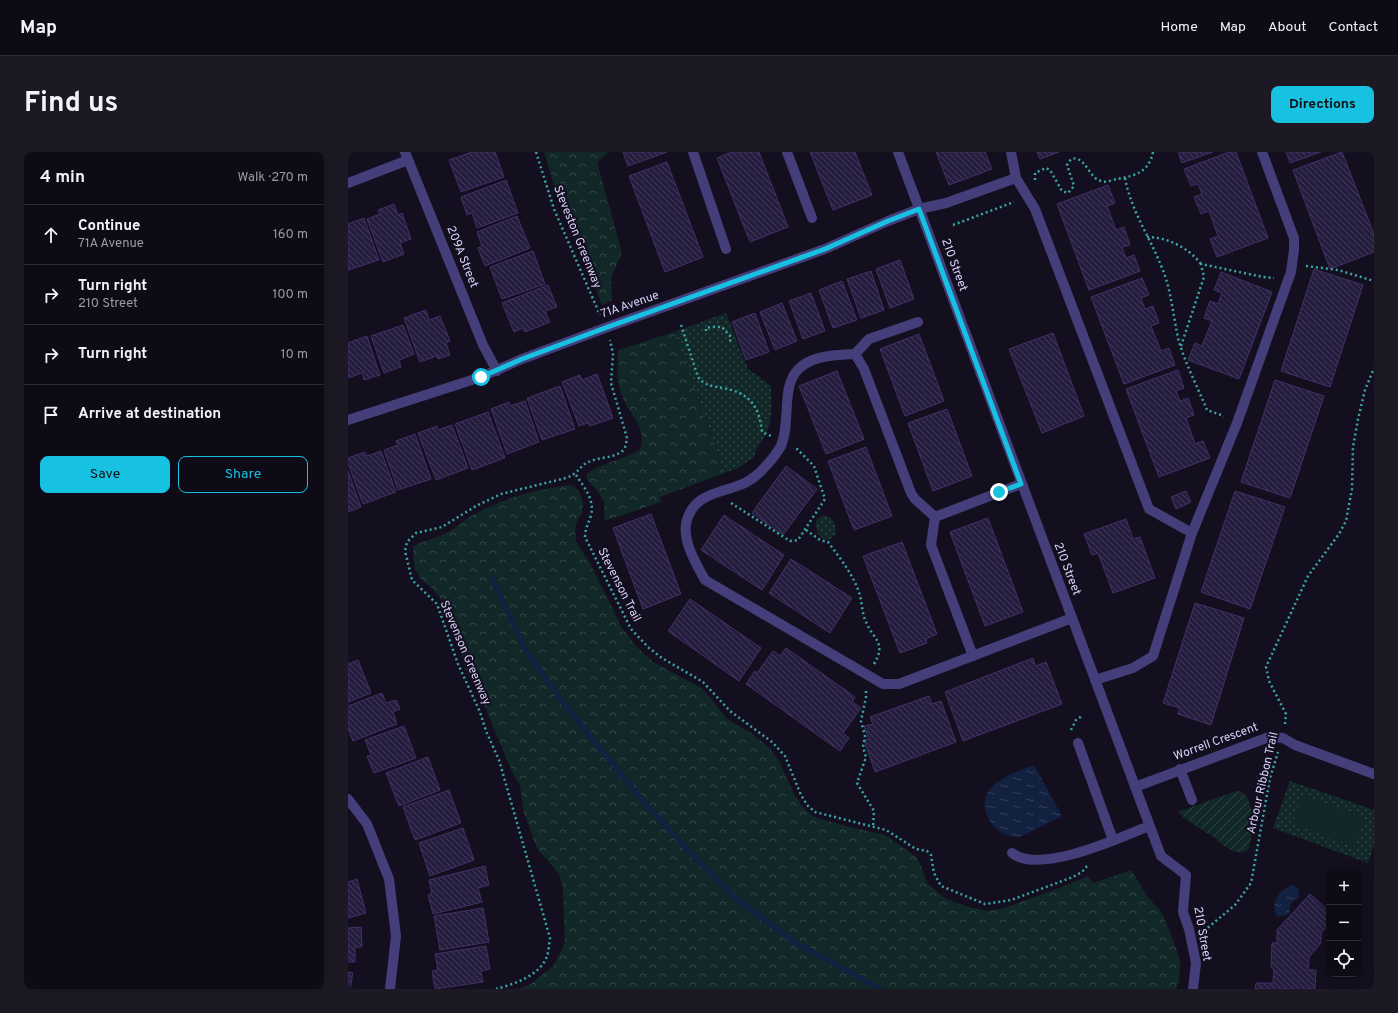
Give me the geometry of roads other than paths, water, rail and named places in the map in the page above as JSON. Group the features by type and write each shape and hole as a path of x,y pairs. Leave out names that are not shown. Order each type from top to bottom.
{"street":[{"path":"694,152 726,249"},
{"path":"787,152 812,218"},
{"name":"210 Street","path":"898,152 1021,484 1096,680 1160,856 1186,875 1183,912 1192,941 1196,963 1193,989"},
{"path":"1011,152 1016,178 1035,208 1149,509 1192,533"},
{"path":"1096,680 1133,668 1153,656 1192,533 1238,420 1291,272 1294,250 1290,225 1262,152"},
{"path":"348,183 407,156"},
{"name":"209A Street","path":"407,156 483,345 497,371"},
{"name":"71A Avenue","path":"348,420 497,371 522,359 605,328 825,249 919,209 946,203 1016,178"},
{"path":"918,322 869,340 855,354 829,356 814,360 803,365 794,373 788,390 786,427 782,440 780,446 764,468 746,482 712,493 695,503 686,521 686,537 696,564 705,580 883,684 899,684 1072,618"},
{"path":"855,354 864,369 911,492 915,499 935,517"},
{"path":"935,517 1021,484"},
{"path":"935,517 931,545 973,656"},
{"name":"Worrell Crescent","path":"1135,786 1269,737 1283,738 1295,745 1374,774"},
{"path":"1078,743 1113,840"},
{"path":"1180,769 1192,800"},
{"path":"348,799 367,824 389,879 396,936 390,989"},
{"path":"1012,854 1023,860 1034,861 1070,855 1150,826"}],"water":[{"path":"1034,765 1062,816 1020,837 1012,837 998,830 992,824 985,809 987,794 1001,779"},
{"path":"1293,885 1299,890 1299,897 1291,903 1289,914 1278,917 1274,907 1277,897 1288,886"}],"waterway":[{"path":"492,578 525,649 561,700 642,800 686,848 733,896 791,940 880,989"}]}
